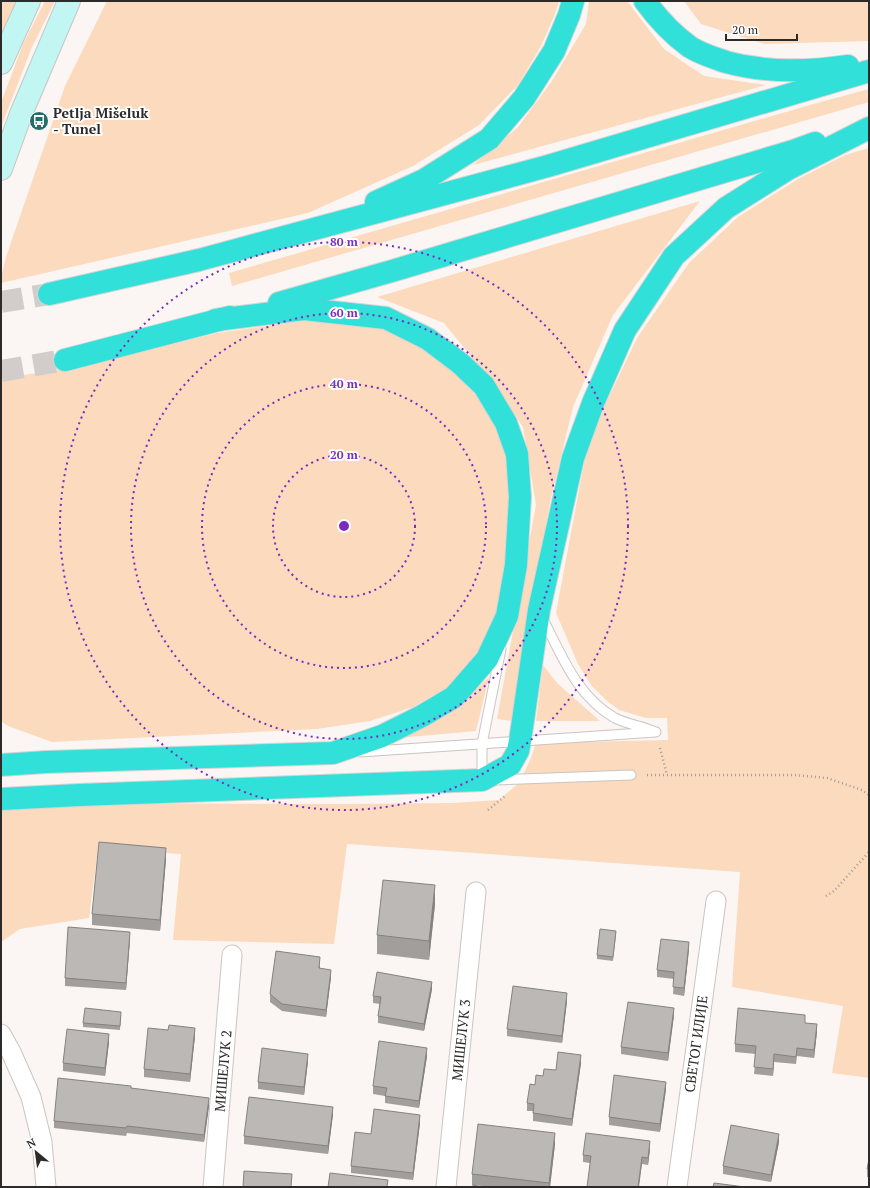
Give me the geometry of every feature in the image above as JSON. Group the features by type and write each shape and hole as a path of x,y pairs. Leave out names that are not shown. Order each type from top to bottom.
{"highway":[{"path":"318,228 424,180 489,139 524,98 554,51 569,15 573,1"},
{"path":"645,1 656,16 673,34 691,48 711,58 725,62 756,69 784,71 825,70 869,63"},
{"path":"49,294 199,260 548,166 869,71"},
{"path":"65,360 216,320 400,268 793,151 869,125"},
{"path":"1,799 79,794 482,780 510,764 518,751 539,610 573,458 593,403 625,330 674,256 726,208 788,169 869,128"},
{"path":"4,763 333,753 382,736 422,716 454,697 487,659 507,616 516,565 520,497 517,454 506,423 484,386 461,364 428,338 386,318 304,310 216,320"}],"street":[{"path":"1,63 28,1"},
{"path":"1,170 21,114 69,1"},
{"name":"МИШЕЛУК 3","path":"446,1187 476,892"},
{"name":"СВЕТОГ ИЛИЈЕ","path":"677,1187 716,901"},
{"name":"МИШЕЛУК 2","path":"213,1187 232,955"},
{"path":"1,1034 11,1052 31,1097 42,1142 46,1187"}],"lane":[{"path":"333,753 656,732 616,718 600,708 586,694 568,669 539,610"},
{"path":"507,616 482,744 482,780 631,775"}],"path":[{"path":"631,775 794,775 827,778 862,790 869,795"},
{"path":"826,896 834,891 869,852"}],"shaded area":[{"path":"1,1 21,1 1,42"},
{"path":"45,1 55,1 32,47 1,127 1,103 23,44"},
{"path":"107,1 559,1 541,46 518,85 479,125 413,166 308,213 1,283 1,277 7,254 65,86"},
{"path":"589,1 627,1 664,49 704,76 766,85 473,165 518,127 552,81 586,24"},
{"path":"684,1 869,1 869,41 764,44 701,24"},
{"path":"869,89 869,102 232,286 229,273"},
{"path":"869,148 869,1078 832,1073 843,1006 732,987 740,872 347,844 334,944 173,940 181,854 98,849 89,918 20,929 1,942 1,809 22,803 345,804 451,803 499,800 520,782 536,743 668,740 667,718 646,718 619,710 607,701 591,685 578,664 556,613 585,458 605,405 637,338 689,263 738,217 798,179 845,155"},
{"path":"700,201 613,315 573,407 550,502 512,721 497,719 536,505 523,427 482,370 444,323 377,297"},
{"path":"309,320 386,329 425,349 455,374 478,397 496,429 505,454 509,496 506,562 497,611 477,653 448,687 413,707 370,721 317,729 52,742 8,726 1,721 1,378 80,367 217,333"},
{"path":"543,665 558,684 600,721 536,721"},
{"path":"489,677 476,731 398,738 463,701"}],"building":[{"path":"99,842 166,848 160,920 92,914"},
{"path":"383,880 435,885 429,941 377,935"},
{"path":"68,927 130,932 126,983 65,978"},
{"path":"600,929 616,931 613,957 597,955"},
{"path":"661,939 689,942 684,988 673,987 674,972 657,970"},
{"path":"276,951 320,957 319,968 331,970 326,1010 282,1004 270,994"},
{"path":"377,972 432,982 424,1024 378,1016 381,997 373,996"},
{"path":"513,986 567,993 562,1036 507,1029"},
{"path":"628,1002 674,1008 668,1053 621,1047"},
{"path":"85,1008 121,1012 120,1026 83,1023"},
{"path":"738,1008 805,1015 805,1023 817,1024 814,1050 797,1048 796,1057 774,1054 773,1069 754,1067 756,1046 735,1044"},
{"path":"169,1025 195,1028 190,1074 144,1069 148,1028 168,1030"},
{"path":"67,1029 109,1034 105,1068 63,1063"},
{"path":"379,1041 427,1048 419,1101 385,1096 387,1088 373,1086"},
{"path":"262,1048 308,1054 304,1087 258,1082"},
{"path":"558,1052 581,1055 572,1119 533,1113 534,1104 527,1103 530,1084 535,1085 536,1075 543,1076 544,1069 556,1070"},
{"path":"614,1075 666,1082 660,1124 609,1117"},
{"path":"58,1078 131,1086 131,1088 209,1098 204,1135 127,1126 126,1128 54,1121"},
{"path":"249,1097 333,1107 328,1146 244,1136"},
{"path":"374,1109 420,1115 413,1173 351,1166 355,1132 371,1134"},
{"path":"478,1124 555,1133 549,1183 472,1174"},
{"path":"731,1125 779,1134 771,1175 723,1166"},
{"path":"586,1133 650,1141 648,1158 642,1157 638,1187 587,1187 591,1156 583,1155"},
{"path":"244,1171 292,1174 291,1187 243,1187"},
{"path":"330,1173 388,1180 387,1187 328,1187"},
{"path":"714,1183 745,1187 713,1187"}],"tunnel":[{"path":"1,302 49,294"},
{"path":"1,371 65,360"}],"place":[{"name":"Petlja Mišeluk - Tunel","path":"39,121"}]}
